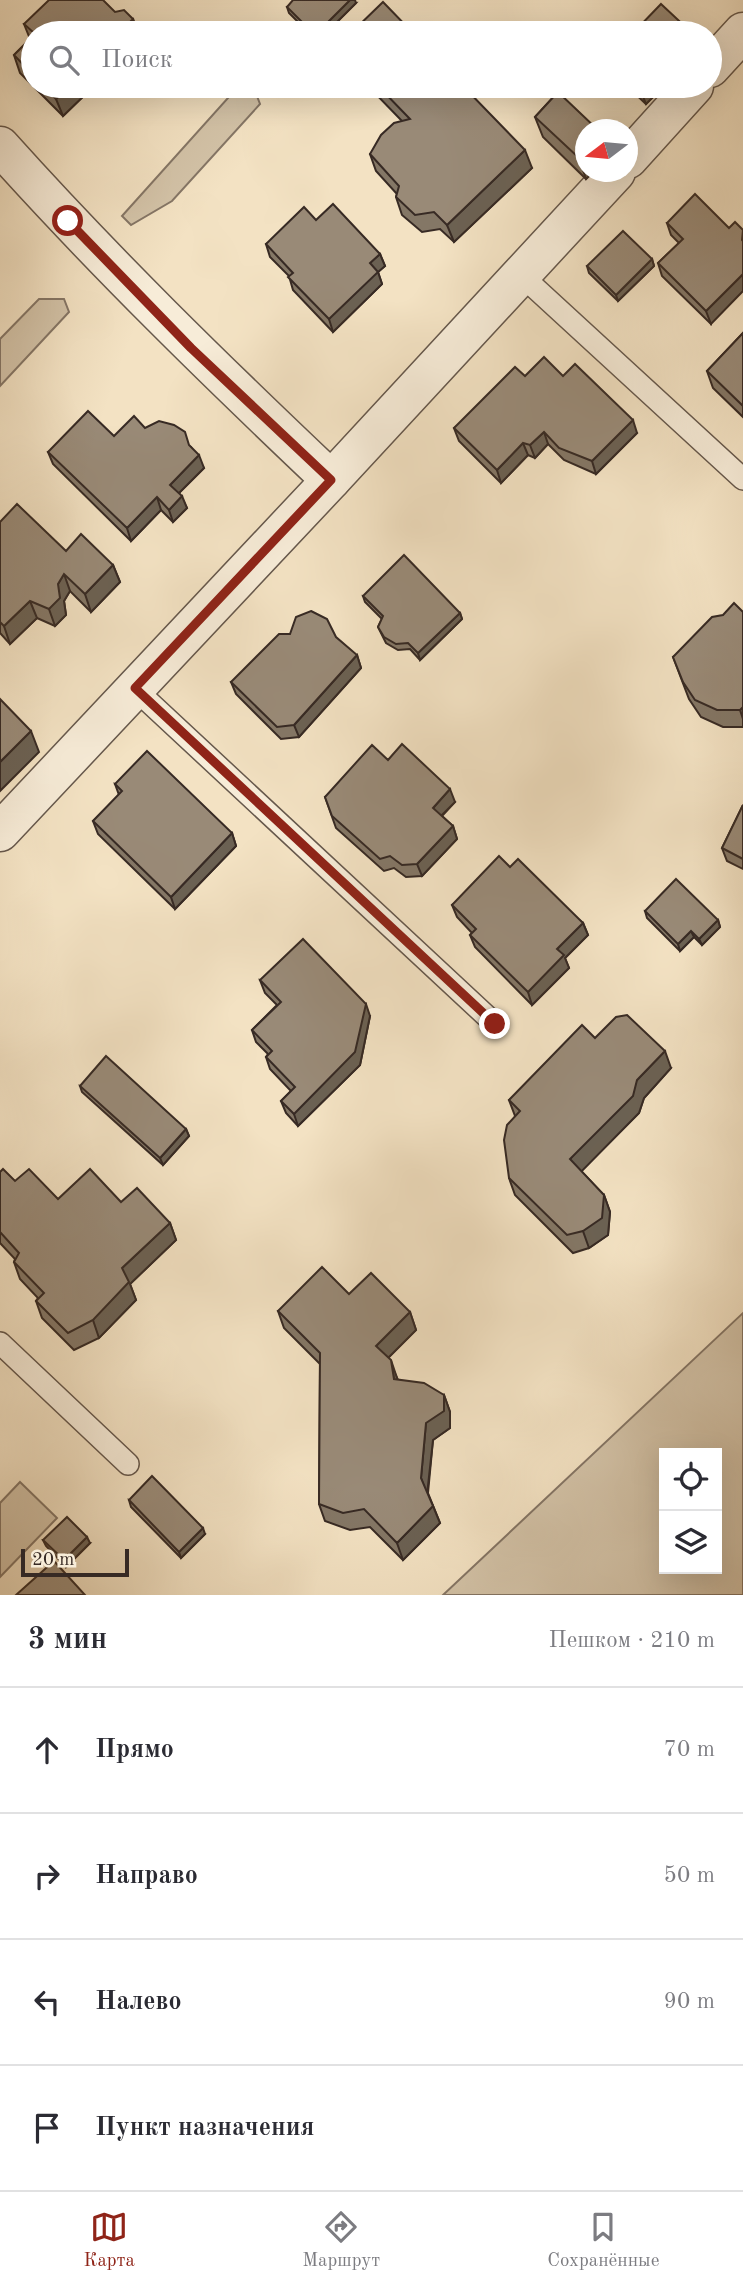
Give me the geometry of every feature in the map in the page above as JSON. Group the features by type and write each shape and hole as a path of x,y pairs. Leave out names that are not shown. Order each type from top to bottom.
{"street":[{"path":"722,55 743,32"},
{"path":"638,148 683,98"},
{"path":"0,146 68,221 191,348 331,480"},
{"path":"0,832 607,182"}],"lane":[{"path":"521,275 743,479"},
{"path":"135,688 495,1024"},
{"path":"0,1343 128,1464"}],"shaded area":[{"path":"228,98 258,98 260,104 172,201 131,225 122,216"},
{"path":"39,299 64,299 69,312 0,386 0,339"},
{"path":"743,1313 743,1595 443,1595"},
{"path":"20,1482 57,1518 0,1577 0,1503"}],"building":[{"path":"49,0 103,0 115,12 124,10 133,19 131,21 27,21"},
{"path":"293,0 350,0 329,21 301,21 287,7"},
{"path":"383,2 401,21 363,21"},
{"path":"661,4 679,21 645,21"},
{"path":"21,48 21,62 14,55"},
{"path":"390,98 475,98 525,150 447,225 434,212 415,215 396,197 399,186 370,154 381,135 394,123 410,119"},
{"path":"552,98 564,98 586,119 575,119 575,154 535,117"},
{"path":"695,194 729,228 735,222 743,230 743,274 706,311 658,263 683,239 667,223"},
{"path":"333,204 380,254 370,263 378,272 329,319 288,277 293,273 266,244 304,207 316,220"},
{"path":"623,231 652,259 616,295 587,266"},
{"path":"743,333 743,406 707,371"},
{"path":"544,357 563,376 575,364 633,420 592,461 559,448 544,432 530,445 523,443 497,470 454,428 515,367 525,376"},
{"path":"88,411 114,436 134,416 145,428 159,421 174,425 185,432 189,445 199,455 170,485 182,496 169,510 157,497 127,528 48,452"},
{"path":"17,504 66,551 81,534 113,565 85,594 64,574 58,584 60,598 49,609 30,601 4,626 0,622 0,522"},
{"path":"404,555 460,613 418,653 408,643 396,644 384,637 378,627 383,616 363,596"},
{"path":"734,603 743,612 743,707 740,710 717,710 695,700 683,682 673,657 712,617 723,615"},
{"path":"311,611 327,619 336,637 357,655 294,725 277,727 231,682 279,634 290,634 296,617"},
{"path":"0,699 31,731 0,762"},
{"path":"402,744 450,789 433,808 453,826 417,864 402,865 390,856 380,859 332,816 325,797 372,745 388,760"},
{"path":"147,751 232,833 171,897 93,821 122,791 115,784"},
{"path":"743,805 743,859 722,848"},
{"path":"499,856 510,867 518,859 583,923 557,949 564,955 528,992 470,935 476,929 452,905"},
{"path":"676,879 718,920 699,939 691,931 678,944 645,911"},
{"path":"303,939 366,1004 355,1052 294,1114 281,1101 295,1087 266,1057 272,1051 252,1030 281,1002 260,980"},
{"path":"627,1015 665,1051 637,1080 633,1096 570,1159 604,1195 602,1218 583,1231 567,1235 509,1178 504,1140 507,1125 520,1111 509,1100 582,1025 595,1038 616,1017"},
{"path":"106,1056 186,1129 160,1158 80,1086"},
{"path":"3,1169 15,1181 29,1169 58,1199 90,1169 121,1202 137,1188 170,1223 122,1268 129,1282 93,1320 68,1333 36,1301 44,1293 14,1262 19,1253 0,1232 0,1172"},
{"path":"322,1267 349,1294 371,1273 410,1312 376,1346 391,1360 394,1379 424,1383 444,1395 444,1411 426,1423 421,1478 433,1506 397,1543 364,1509 343,1513 319,1504 320,1353 278,1311"},
{"path":"152,1476 203,1528 179,1552 129,1500"},
{"path":"67,1517 87,1537 64,1560 43,1540"},
{"path":"54,1561 85,1595 16,1595"}],"route":[{"path":"68,221 191,348 331,480 135,688 495,1024"}]}
